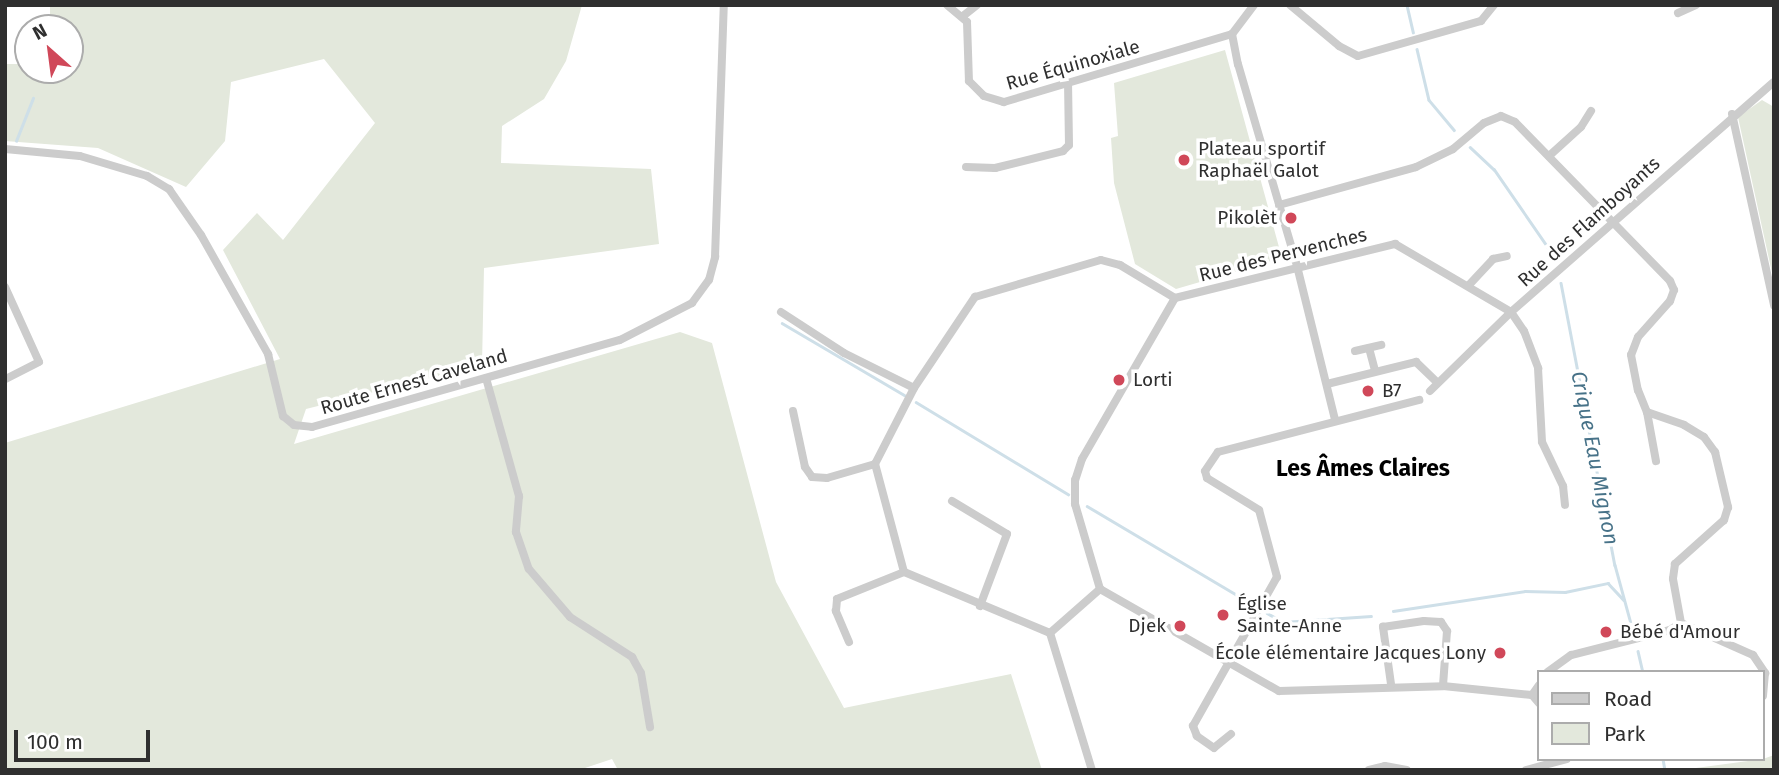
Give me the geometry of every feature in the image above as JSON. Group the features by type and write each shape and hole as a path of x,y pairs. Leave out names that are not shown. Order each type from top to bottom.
{"street":[{"name":"Route Ernest Caveland","path":"5,149 80,156 147,176 169,190 201,235 268,354 280,411 293,425 312,427 644,331 692,303 709,280 715,257 724,5"},
{"path":"947,5 963,16 977,5"},
{"path":"1254,5 1232,34 1297,266 1335,420"},
{"path":"1290,5 1358,56 1481,21 1494,5"},
{"path":"1678,13 1696,5"},
{"name":"Rue Équinoxiale","path":"963,16 969,29 965,70 978,92 1004,102 1232,34"},
{"name":"Rue des Flamboyants","path":"1430,391 1511,312 1615,223 1732,114 1774,82"},
{"path":"966,167 995,168 1063,151 1069,145 1068,84"},
{"path":"1549,156 1581,127 1591,111"},
{"path":"1732,114 1774,305"},
{"path":"1279,205 1416,167 1501,116 1515,122 1660,267 1674,290 1670,301 1637,337 1631,355 1647,412 1656,461"},
{"name":"Rue des Pervenches","path":"1175,298 1395,244 1511,312"},
{"path":"1468,286 1493,259 1507,256"},
{"path":"904,572 875,464 914,388 975,297 1101,260 1119,265 1175,298 1082,459 1075,480 1075,504 1100,589 1229,664 1287,692 1391,684 1443,686 1532,695 1538,702"},
{"path":"5,287 39,362 5,379"},
{"path":"780,312 844,353 914,388"},
{"path":"1511,312 1535,357 1540,430 1563,486 1565,505"},
{"path":"1355,351 1381,345"},
{"path":"1368,348 1375,371"},
{"path":"1327,384 1416,362 1437,382"},
{"path":"486,378 519,496 516,532 529,569 570,617 632,657 641,673 650,727"},
{"path":"1231,734 1214,748 1197,736 1193,726 1278,577 1259,510 1207,478 1205,471 1218,452 1419,400"},
{"path":"793,411 805,467 812,477 827,478 875,464"},
{"path":"1647,412 1704,437 1715,452 1726,492 1724,520 1675,564 1673,579 1681,623"},
{"path":"952,501 1007,534 980,606"},
{"path":"849,642 836,611 836,599 904,572 1050,634"},
{"path":"1050,634 1100,589"},
{"path":"1391,684 1383,627 1424,621 1441,622 1447,631 1443,686"},
{"path":"1551,670 1571,655 1670,630 1681,623"},
{"path":"1681,623 1754,655 1763,670"},
{"path":"1050,634 1092,770"},
{"path":"1532,695 1538,686"},
{"path":"1526,770 1561,763"},
{"path":"1369,770 1385,766 1407,770"}],"green space":[{"path":"50,5 582,5 566,61 544,99 502,126 501,163 651,169 659,244 484,268 482,365 306,409 294,444 680,332 712,343 776,582 844,708 1011,674 1042,770 618,770 612,759 579,770 5,770 5,443 280,359 223,250 257,213 283,240 375,123 324,59 231,82 225,141 186,187 98,148 5,141 5,64 14,64 14,84 84,84 84,14 50,14"},
{"name":"Plateau sportif Raphaël Galot","path":"1225,50 1282,258 1176,289 1135,264 1114,183 1111,138 1118,136 1114,83"},
{"path":"1762,100 1774,107 1774,282 1738,117"},
{"path":"1774,755 1774,770 1681,770 1765,761 1765,758"}],"waterway":[{"name":"Crique Eau Mignon","path":"1407,5 1413,32"},
{"name":"Crique Eau Mignon","path":"1417,49 1429,100 1454,130"},
{"path":"16,141 33,98"},
{"name":"Crique Eau Mignon","path":"1470,147 1494,169 1556,259"},
{"name":"Crique Eau Mignon","path":"1561,283 1615,565 1633,631"},
{"path":"782,323 904,395"},
{"path":"916,402 1068,494"},
{"path":"1087,506 1257,607"},
{"path":"1393,611 1525,591 1565,592 1608,583 1624,600"},
{"path":"1267,613 1283,622 1371,616"},
{"name":"Crique Eau Mignon","path":"1638,651 1643,670"},
{"name":"Crique Eau Mignon","path":"1663,761 1665,770"}],"place":[{"name":"Plateau sportif Raphaël Galot","path":"1184,160"},
{"name":"Pikolèt","path":"1291,218"},
{"name":"Lorti","path":"1119,380"},
{"name":"B7","path":"1368,391"},
{"name":"Église Sainte-Anne","path":"1223,615"},
{"name":"Djek","path":"1180,626"},
{"name":"Bébé d'Amour","path":"1606,632"},
{"name":"École élémentaire Jacques Lony","path":"1500,653"}],"district":[{"name":"Les Âmes Claires","path":"1363,468"}]}
